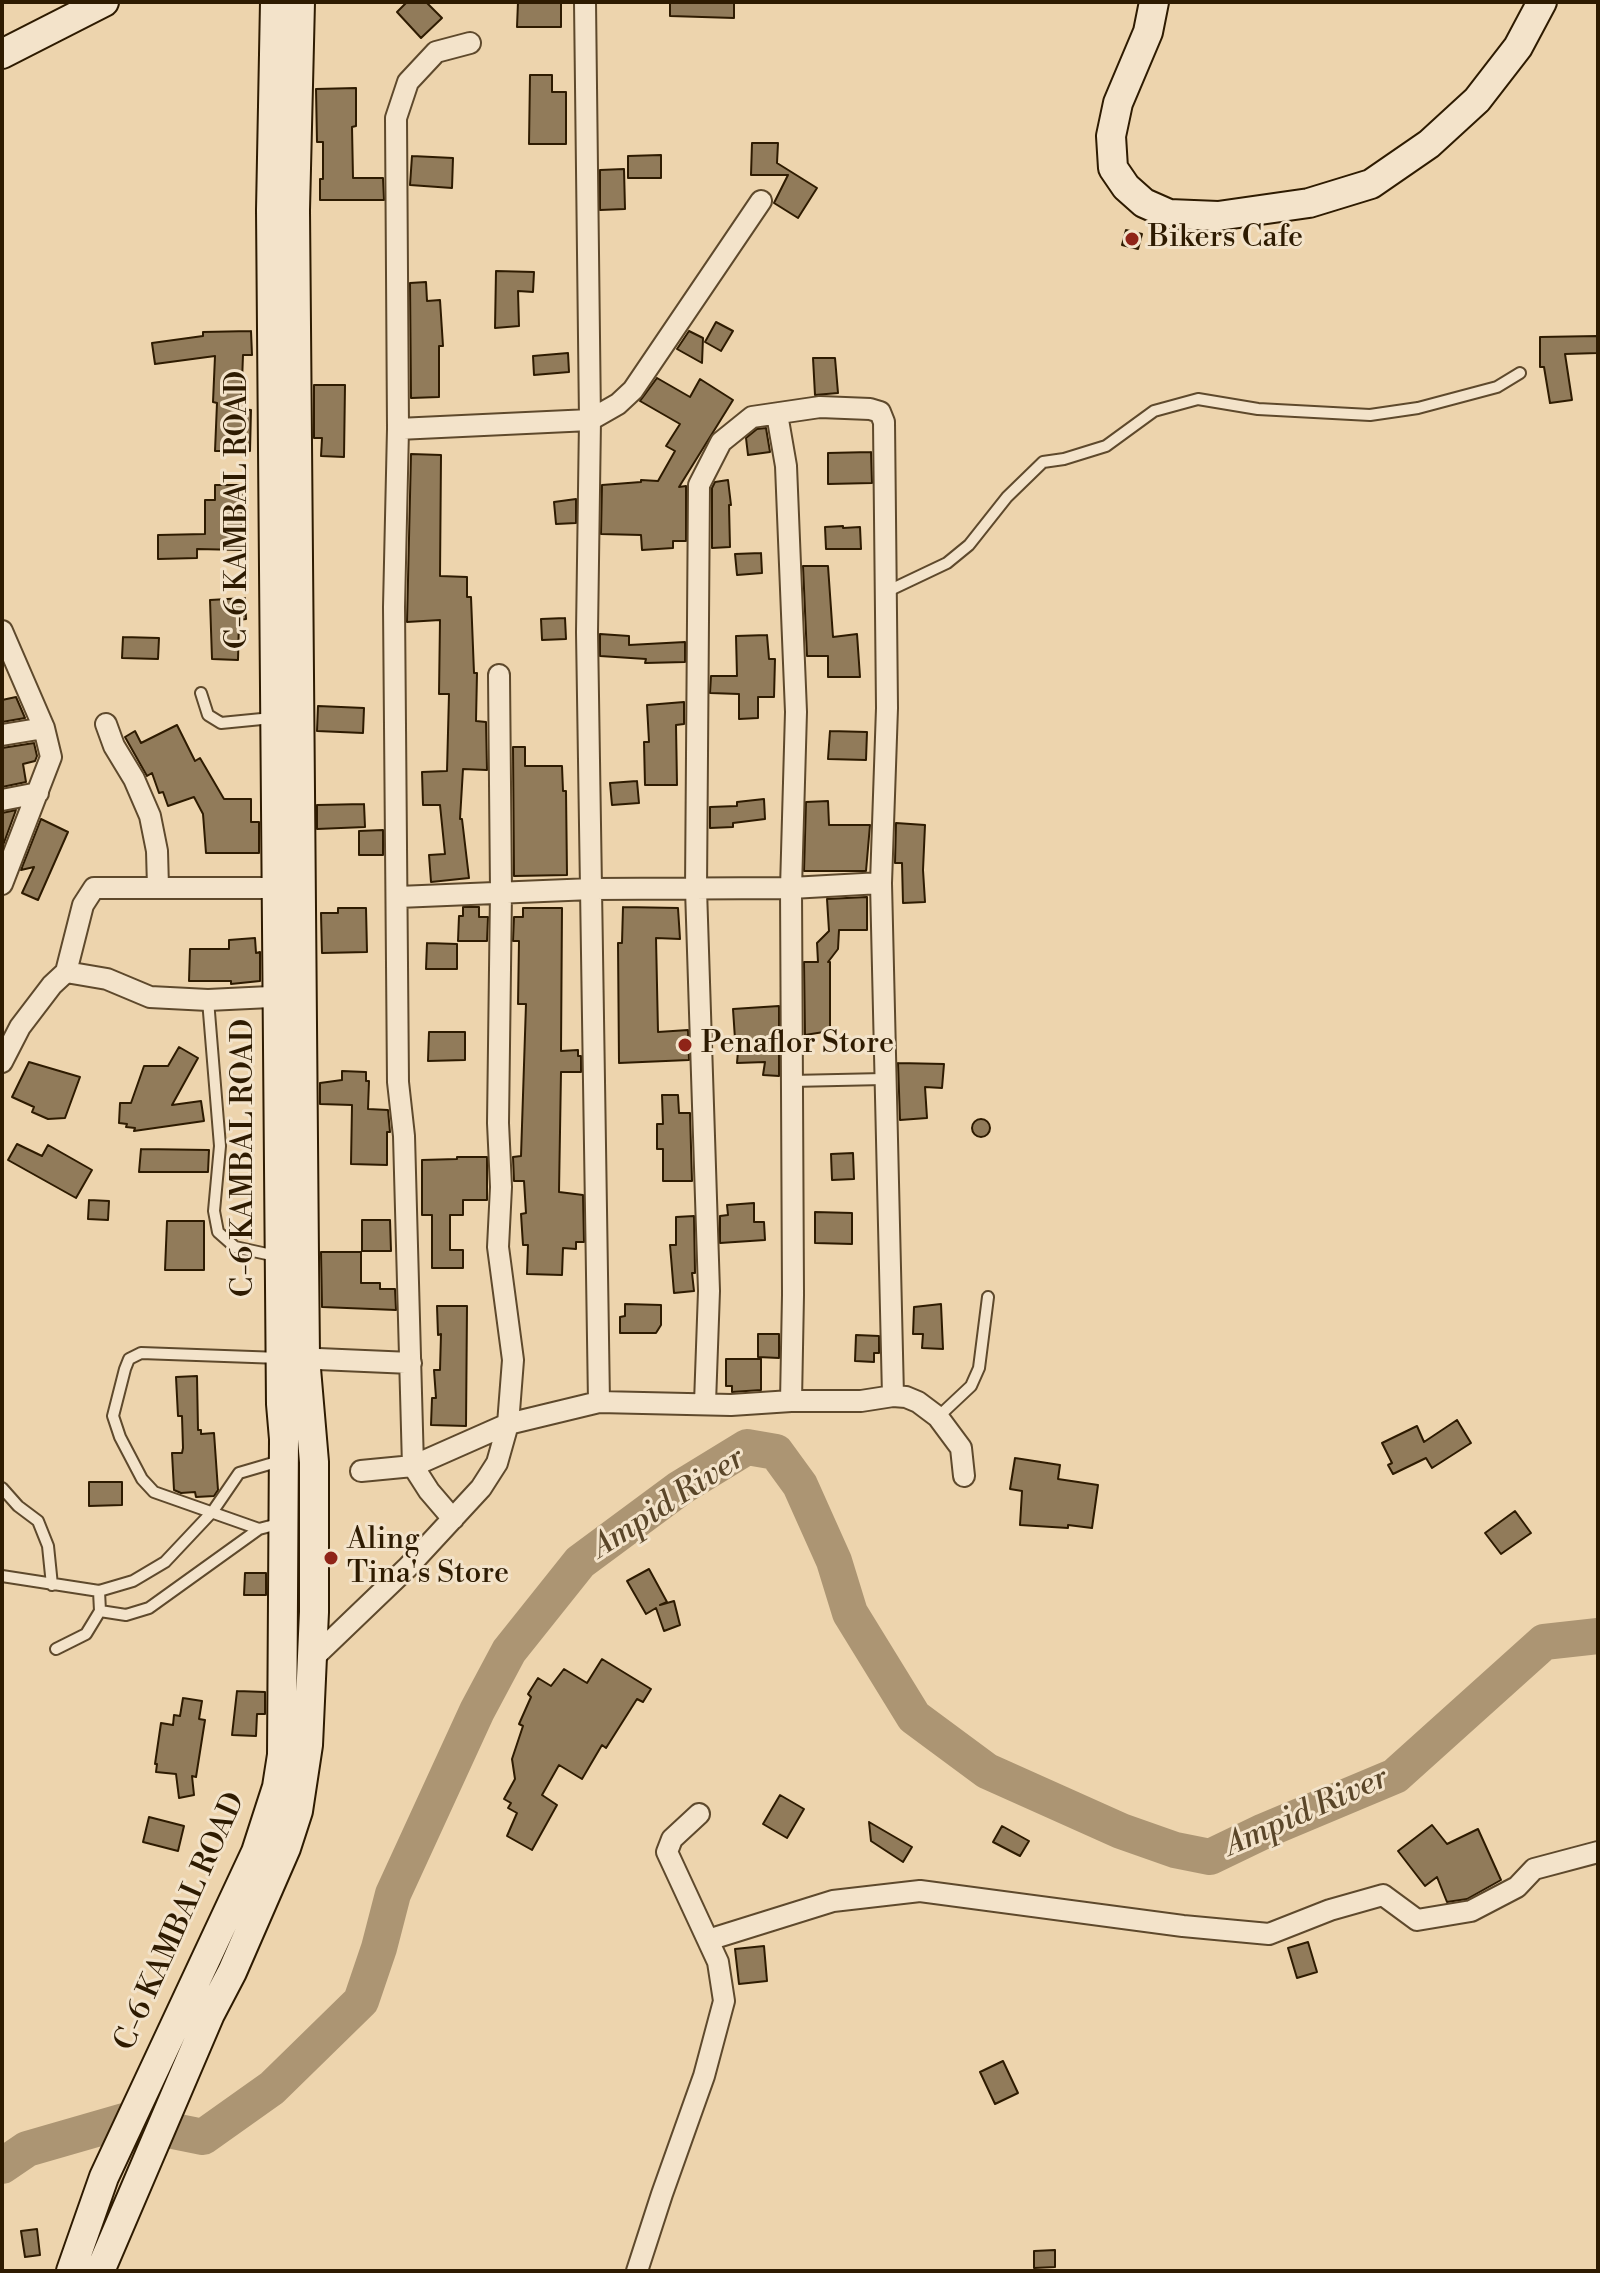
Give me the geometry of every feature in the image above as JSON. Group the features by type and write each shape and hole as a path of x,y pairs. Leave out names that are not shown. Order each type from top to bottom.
{"main road":[{"path":"2,54 104,2"},
{"name":"C-6 KAMBAL ROAD","path":"100,2271 132,2191 286,1848 298,1811 308,1745 314,1612 313,1441 292,1358 279,1257 290,996 278,888 275,718 271,210 275,2"},
{"name":"C-6 KAMBAL ROAD","path":"71,2271 104,2177 256,1852 277,1787 282,1755 272,1525 283,1460 292,1358 290,996 295,210 300,2"},
{"path":"1154,2 1148,32 1118,103 1111,136 1113,168 1126,187 1144,203 1169,214 1218,216 1309,203 1371,184 1429,144 1477,100 1518,47 1542,2"}],"street":[{"path":"585,2 590,420 587,632 599,1402"},
{"path":"453,1519 413,1466 404,1136 398,1082 394,607 398,429 396,118 408,82 436,52 470,43"},
{"path":"398,429 590,420 618,404 633,390 761,201"},
{"path":"705,1403 709,1291 696,889 699,485 721,442 752,417 820,407 870,409 880,412 884,422 888,591 881,883 893,1396"},
{"path":"777,414 786,466 796,712 791,888 791,1401"},
{"path":"2,631 8,655 44,728 51,757 2,883"},
{"path":"311,1660 408,1567 481,1488 497,1463 508,1424 513,1360 498,1247 501,1187 498,1123 501,892 499,675"},
{"path":"106,724 150,816 157,851 158,887"},
{"path":"2,735 44,728"},
{"path":"2,800 38,793"},
{"path":"398,897 881,883"},
{"path":"2,1062 20,1027 66,972 83,905 94,888 278,888"},
{"path":"66,972 107,979 150,997 208,1000 290,996"},
{"path":"292,1358 411,1363"},
{"path":"361,1471 413,1466 508,1424 599,1402 731,1405 861,1401 893,1396 918,1402 938,1417 961,1448 964,1476"},
{"path":"637,2271 704,2076 724,2001 718,1962 667,1852 672,1839 699,1814"},
{"path":"708,1940 833,1901 920,1891 1183,1926 1269,1934 1330,1910 1383,1895 1417,1920 1471,1911 1517,1887 1534,1869 1598,1852"}],"lane":[{"path":"888,591 947,563 969,545 1007,497 1043,462 1106,446 1154,411 1198,399 1258,409 1370,415 1418,408 1484,391 1520,373"},
{"path":"201,693 208,715 221,723 275,718"},
{"path":"208,1000 220,1146 214,1211 218,1232 235,1247 279,1257"},
{"path":"791,1081 884,1079"},
{"path":"938,1417 971,1386 979,1368 988,1297"},
{"path":"272,1525 213,1511 154,1492 142,1479 120,1437 113,1416 129,1359 141,1353 292,1358"},
{"path":"2,1576 99,1591 149,1573 165,1562 213,1511 239,1473 283,1460"},
{"path":"2,1488 18,1506 38,1521 48,1546 52,1585"},
{"path":"100,1611 126,1615 149,1608 272,1525"},
{"path":"56,1649 86,1634 100,1611 99,1591"}],"building":[{"path":"407,2 426,2 442,18 421,38 397,12"},
{"path":"518,2 561,2 561,27 517,27"},
{"path":"670,2 734,2 734,18 670,16"},
{"path":"530,75 552,75 552,92 566,92 566,144 529,144"},
{"path":"356,88 356,126 352,127 353,178 383,178 384,200 320,200 323,142 317,142 316,89"},
{"path":"752,143 778,143 777,163 817,188 798,218 774,203 788,175 751,175"},
{"path":"661,155 661,178 628,178 628,156"},
{"path":"412,156 453,158 452,188 410,185"},
{"path":"624,169 625,209 600,210 600,170"},
{"path":"1126,230 1142,234 1138,249 1122,245"},
{"path":"496,271 534,272 533,292 518,291 519,326 495,328"},
{"path":"426,282 427,301 440,300 443,346 439,346 439,397 411,398 410,283"},
{"path":"716,322 733,331 721,351 705,342"},
{"path":"251,331 252,355 243,355 241,409 251,410 250,451 215,451 215,356 155,364 152,343 203,336 203,332"},
{"path":"689,331 703,338 702,363 677,349"},
{"path":"1598,336 1598,353 1565,354 1572,400 1550,403 1544,367 1540,367 1540,337"},
{"path":"568,353 569,372 534,375 533,356"},
{"path":"813,358 835,358 838,393 815,395"},
{"path":"657,378 690,397 700,379 733,400 679,487 686,486 686,541 673,541 673,548 642,550 641,535 601,534 602,485 658,481 675,451 666,446 680,424 640,401"},
{"path":"314,385 345,385 344,457 321,456 322,438 314,438"},
{"path":"766,428 770,452 748,455 746,438 757,429"},
{"path":"871,452 872,483 828,484 828,453"},
{"path":"411,454 441,455 440,576 467,577 467,597 471,597 474,673 477,673 476,721 486,722 487,770 463,769 460,819 469,878 431,882 429,855 445,854 440,805 423,805 422,772 447,771 449,694 439,694 440,620 407,622"},
{"path":"728,480 730,547 712,548 712,488 715,482"},
{"path":"215,485 242,485 241,550 197,549 197,558 158,559 158,535 205,534 205,500 215,500"},
{"path":"576,499 576,523 556,524 554,502"},
{"path":"825,527 860,527 861,549 826,549"},
{"path":"761,553 762,573 737,575 735,554"},
{"path":"803,566 828,566 833,637 857,634 860,677 828,677 828,656 807,656"},
{"path":"245,598 246,619 239,620 238,660 212,659 210,600"},
{"path":"565,618 566,639 542,640 541,619"},
{"path":"600,634 629,636 629,645 685,642 685,662 645,663 646,659 600,656"},
{"path":"767,635 769,659 775,659 774,697 758,697 758,718 739,719 739,694 710,693 711,676 737,676 736,636"},
{"path":"123,637 159,638 158,659 122,658"},
{"path":"16,697 25,718 2,722 2,700"},
{"path":"684,702 684,724 676,725 677,785 645,785 644,742 649,742 647,705"},
{"path":"318,706 364,708 363,733 317,731"},
{"path":"177,725 195,761 200,758 224,799 251,799 251,822 259,822 259,853 206,853 203,814 194,797 168,806 163,792 159,793 152,773 147,776 125,737 135,731 141,743"},
{"path":"830,731 867,732 866,760 828,759"},
{"path":"34,743 35,761 23,764 26,782 2,787 2,748"},
{"path":"513,747 525,747 525,766 562,766 563,791 566,791 567,875 514,876"},
{"path":"637,781 639,803 612,805 610,783"},
{"path":"764,799 765,819 733,823 733,827 710,828 710,807 737,806 737,802"},
{"path":"828,801 829,825 870,825 866,871 804,871 806,802"},
{"path":"364,804 365,827 317,829 317,805"},
{"path":"16,810 2,848 2,813"},
{"path":"41,819 68,832 38,900 22,893 34,867 21,870"},
{"path":"896,823 925,825 925,902 903,903 902,863 895,863"},
{"path":"383,830 383,855 359,855 359,831"},
{"path":"867,897 867,930 839,930 838,949 828,962 830,1031 805,1035 804,962 818,962 817,943 829,931 827,899"},
{"path":"463,907 479,907 479,917 488,917 487,941 458,941 459,916 463,916"},
{"path":"623,907 678,908 680,939 656,938 658,1032 688,1030 689,1060 619,1063 618,943 622,943"},
{"path":"338,908 366,908 367,952 322,953 321,913 338,913"},
{"path":"523,908 562,908 561,1051 578,1050 578,1056 581,1056 581,1072 561,1072 559,1192 583,1195 584,1242 576,1242 576,1249 563,1248 562,1275 527,1274 528,1245 523,1245 521,1214 526,1213 524,1181 514,1181 513,1157 521,1156 526,1004 518,1004 519,941 513,941 514,917 523,917"},
{"path":"255,938 256,953 260,952 260,981 231,984 231,981 189,981 190,949 229,949 229,940"},
{"path":"427,943 457,944 457,969 426,969"},
{"path":"779,1006 779,1076 763,1075 765,1062 737,1063 739,1039 735,1039 733,1009"},
{"path":"429,1032 465,1032 465,1060 428,1061"},
{"path":"179,1047 198,1058 172,1105 201,1101 204,1121 134,1131 135,1128 119,1123 120,1103 131,1103 144,1066 168,1066"},
{"path":"29,1062 80,1077 65,1118 48,1119 32,1112 34,1107 12,1097"},
{"path":"898,1063 944,1064 942,1088 925,1087 927,1118 900,1120"},
{"path":"342,1071 366,1072 366,1081 369,1081 368,1109 388,1110 387,1165 351,1164 352,1105 320,1104 320,1083 342,1080"},
{"path":"662,1095 678,1095 679,1113 690,1113 692,1181 663,1181 663,1149 657,1149 657,1124 663,1124"},
{"path":"977,1119 985,1119 990,1128 988,1135 977,1137 972,1132 972,1124"},
{"path":"17,1144 42,1156 48,1145 92,1170 76,1198 8,1160"},
{"path":"141,1149 209,1150 208,1172 139,1172"},
{"path":"853,1153 854,1179 832,1180 831,1154"},
{"path":"487,1157 487,1200 463,1200 463,1215 450,1215 450,1250 463,1250 463,1268 432,1268 432,1215 422,1215 422,1160"},
{"path":"89,1200 109,1201 108,1220 88,1219"},
{"path":"754,1203 754,1222 764,1222 765,1240 720,1243 720,1216 728,1215 727,1205"},
{"path":"815,1212 852,1213 852,1244 815,1243"},
{"path":"694,1216 694,1291 674,1293 670,1245 676,1245 676,1217"},
{"path":"362,1220 390,1220 391,1251 362,1251"},
{"path":"167,1221 204,1221 204,1270 165,1270"},
{"path":"321,1252 361,1252 361,1283 380,1283 380,1289 395,1289 396,1310 322,1307"},
{"path":"625,1304 661,1305 661,1325 656,1333 620,1333 620,1317 625,1316"},
{"path":"941,1304 943,1349 922,1348 923,1334 913,1334 914,1307"},
{"path":"437,1306 467,1306 466,1426 431,1425 432,1398 436,1398 434,1370 440,1370 441,1334 438,1335"},
{"path":"758,1334 779,1334 779,1358 758,1357"},
{"path":"856,1335 879,1336 879,1353 874,1353 874,1362 855,1361"},
{"path":"726,1359 761,1359 761,1390 732,1392 732,1386 726,1386"},
{"path":"197,1376 198,1430 201,1434 214,1433 218,1490 214,1496 196,1497 195,1492 174,1490 172,1453 182,1453 183,1448 176,1377"},
{"path":"1457,1420 1471,1443 1432,1468 1426,1458 1393,1474 1388,1465 1392,1463 1382,1443 1417,1426 1424,1442"},
{"path":"1015,1458 1060,1465 1058,1479 1098,1485 1092,1528 1020,1525 1022,1491 1010,1489"},
{"path":"89,1482 122,1482 122,1505 89,1506"},
{"path":"1515,1511 1531,1533 1501,1554 1485,1533"},
{"path":"649,1569 667,1602 660,1605 674,1601 680,1625 664,1631 656,1608 646,1614 627,1581"},
{"path":"245,1573 266,1573 266,1595 244,1595"},
{"path":"602,1659 651,1689 643,1702 637,1699 606,1748 602,1745 582,1779 559,1765 542,1795 557,1805 532,1850 507,1836 517,1813 508,1808 511,1803 504,1799 515,1779 512,1759 523,1726 519,1724 531,1697 528,1694 538,1678 551,1686 564,1669 587,1683"},
{"path":"237,1691 265,1692 265,1714 257,1714 256,1736 232,1735"},
{"path":"183,1698 202,1701 199,1719 205,1720 196,1777 192,1776 194,1795 179,1798 176,1774 156,1772 155,1764 161,1723 173,1725 174,1715 180,1716"},
{"path":"780,1795 804,1809 787,1838 763,1824"},
{"path":"149,1817 184,1826 178,1851 143,1842"},
{"path":"869,1822 912,1847 903,1862 871,1841"},
{"path":"1432,1825 1447,1844 1478,1829 1501,1880 1467,1899 1447,1902 1437,1877 1425,1886 1398,1851"},
{"path":"1002,1826 1029,1841 1020,1856 993,1842"},
{"path":"1308,1942 1317,1972 1297,1978 1288,1948"},
{"path":"764,1946 767,1981 739,1984 735,1949"},
{"path":"1003,2061 1018,2093 995,2104 980,2072"},
{"path":"37,2229 40,2255 25,2257 21,2231"},
{"path":"1055,2250 1055,2267 1034,2268 1034,2251"}],"waterway":[{"name":"Ampid River","path":"2,2166 27,2149 124,2121 203,2137 272,2088 361,2001 393,1894 477,1711 509,1651 580,1562 680,1488 747,1447 776,1452 800,1485 834,1561 850,1613 914,1717 987,1771 1121,1831 1175,1850 1210,1857 1395,1776 1544,1642 1598,1636"}],"place":[{"name":"Bikers Cafe","path":"1132,239"},
{"name":"Penaflor Store","path":"685,1045"},
{"name":"Aling Tina's Store","path":"331,1558"}]}
